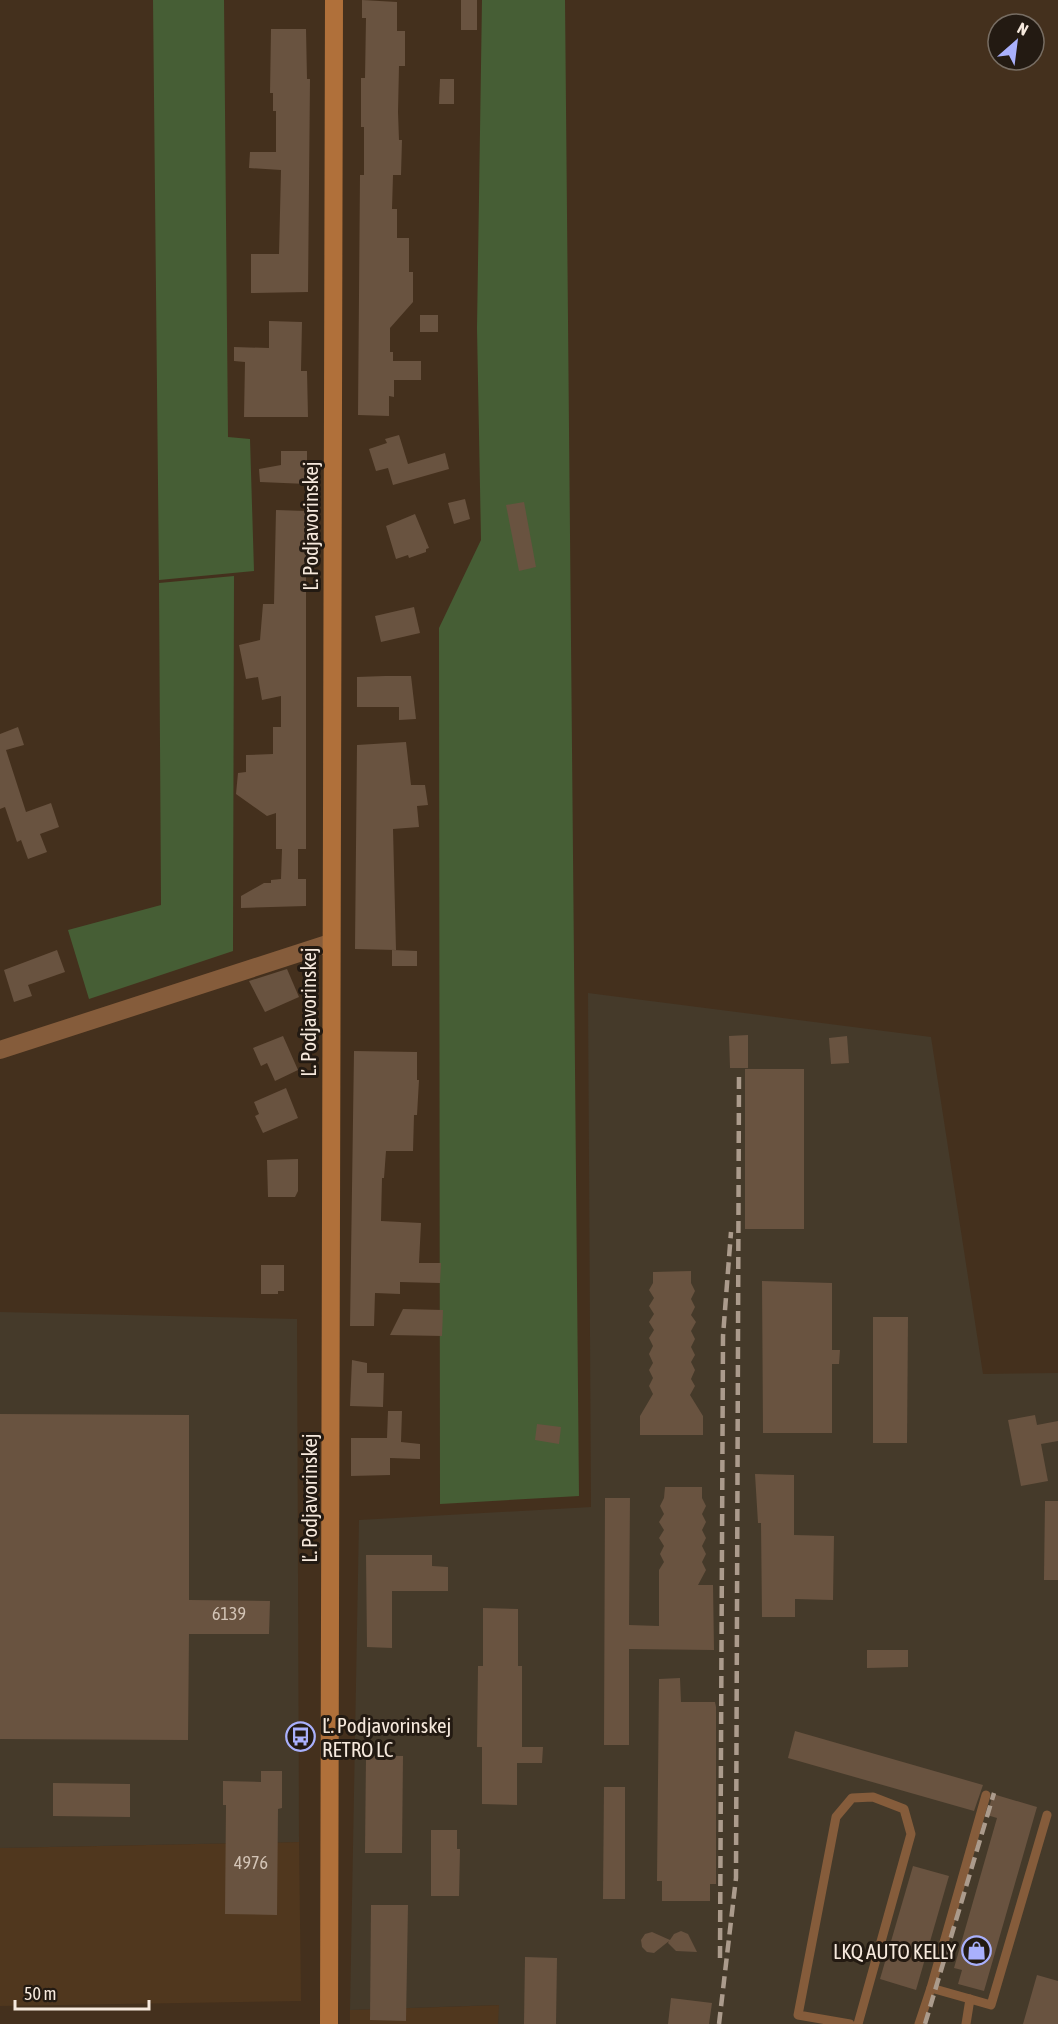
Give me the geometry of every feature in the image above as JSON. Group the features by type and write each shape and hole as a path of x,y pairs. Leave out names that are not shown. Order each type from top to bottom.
{"street":[{"name":"Ľ. Podjavorinskej","path":"329,2024 334,0"},
{"path":"0,1050 330,943"}],"lane":[{"path":"919,2024 986,1795"},
{"path":"850,2024 798,2015 836,1817 852,1798 873,1797 904,1809 911,1834 858,2024"},
{"path":"931,1988 991,2005 1047,1815"},
{"path":"966,2024 970,1999"}],"shaded area":[{"path":"588,993 931,1037 983,1374 1058,1373 1058,2024 498,2024 499,2005 350,2010 359,1520 591,1507"},
{"path":"0,1312 297,1319 299,1842 0,1848"},
{"path":"299,1842 301,2001 0,2006 0,1848"},
{"path":"500,2005 498,2024 350,2024 350,2010"}],"green space":[{"path":"153,0 224,0 228,437 250,439 254,571 159,580"},
{"path":"482,0 565,0 579,1496 440,1504 439,628 481,540 477,328"},
{"path":"234,576 233,951 89,999 68,930 161,905 159,583"}],"building":[{"path":"362,0 397,2 397,31 405,31 405,66 399,66 398,112 399,140 402,140 401,175 393,175 392,209 397,209 397,238 409,238 409,272 413,272 413,302 390,328 390,352 393,352 393,361 421,361 421,380 394,380 394,397 389,396 389,416 358,415 360,175 364,175 361,78 365,78 366,18 362,18"},
{"path":"461,0 477,0 477,30 461,30"},
{"path":"271,29 306,29 307,79 310,79 308,292 251,293 251,254 279,254 281,170 249,168 250,152 276,152 276,111 273,111 273,93 270,93"},
{"path":"440,79 454,79 454,104 439,104"},
{"path":"420,315 438,315 438,332 420,332"},
{"path":"269,321 302,322 301,371 307,371 308,417 244,417 245,362 234,361 234,347 269,348"},
{"path":"399,435 408,464 445,453 449,469 393,485 388,468 376,471 369,449 387,443 385,439"},
{"path":"281,451 307,451 307,484 260,482 259,469 281,465"},
{"path":"465,499 470,519 454,524 448,503"},
{"path":"524,502 536,567 519,571 506,505"},
{"path":"276,510 306,511 306,849 298,849 298,879 306,879 306,906 241,908 241,896 264,883 271,883 271,880 281,879 282,849 276,849 276,813 267,816 236,794 238,773 246,772 246,755 273,754 273,727 281,727 281,696 262,700 258,677 246,679 239,645 260,640 263,604 274,604"},
{"path":"415,514 429,548 426,552 409,558 408,555 396,559 386,526"},
{"path":"414,607 420,633 381,642 375,616"},
{"path":"411,676 416,719 399,720 399,707 357,707 357,677"},
{"path":"18,727 24,745 6,750 26,812 51,803 59,827 40,834 47,852 28,859 21,840 17,842 5,807 0,809 0,734"},
{"path":"406,742 411,785 425,785 428,805 417,806 419,827 393,829 396,950 355,949 357,745"},
{"path":"57,950 65,972 28,985 32,996 14,1002 4,970"},
{"path":"392,950 417,951 417,966 392,966"},
{"path":"287,969 299,997 265,1012 249,981"},
{"path":"748,1035 748,1068 730,1068 729,1036"},
{"path":"283,1036 298,1070 275,1081 267,1063 261,1066 253,1048"},
{"path":"847,1036 849,1063 831,1064 829,1038"},
{"path":"354,1051 417,1052 417,1080 419,1080 417,1115 414,1115 413,1151 386,1151 384,1178 382,1178 381,1221 421,1223 419,1263 441,1263 440,1283 400,1282 400,1294 375,1293 374,1326 350,1326"},
{"path":"745,1069 804,1069 804,1229 745,1229"},
{"path":"286,1088 298,1118 263,1133 255,1116 259,1114 254,1102"},
{"path":"298,1159 298,1191 295,1197 268,1197 267,1160"},
{"path":"261,1265 284,1265 284,1291 278,1291 278,1294 261,1294"},
{"path":"691,1271 691,1283 695,1291 691,1299 695,1307 691,1315 696,1322 691,1331 695,1339 691,1347 695,1355 691,1362 695,1370 691,1379 695,1386 690,1395 703,1416 703,1435 640,1435 640,1416 653,1394 649,1386 653,1378 649,1370 653,1363 649,1354 653,1346 649,1338 654,1330 649,1322 654,1314 649,1306 654,1298 649,1290 653,1283 653,1272"},
{"path":"762,1281 832,1283 832,1350 840,1350 839,1364 832,1364 832,1433 763,1433"},
{"path":"403,1309 443,1310 442,1336 390,1335"},
{"path":"873,1317 908,1317 907,1443 873,1443"},
{"path":"352,1360 367,1363 367,1373 384,1373 383,1407 350,1406"},
{"path":"388,1411 402,1411 401,1442 420,1444 420,1459 390,1458 390,1475 351,1476 351,1438 387,1438"},
{"path":"0,1414 189,1415 189,1600 270,1601 269,1634 189,1634 188,1740 0,1739"},
{"path":"1035,1415 1037,1425 1058,1421 1058,1441 1041,1444 1048,1481 1021,1486 1008,1420"},
{"path":"537,1424 561,1427 559,1444 535,1440"},
{"path":"755,1474 794,1475 794,1535 834,1536 833,1600 795,1599 795,1617 762,1617 761,1523 758,1523"},
{"path":"665,1487 702,1487 702,1498 706,1506 702,1514 706,1522 702,1530 706,1538 702,1546 706,1554 702,1562 706,1570 698,1585 713,1585 714,1650 629,1649 629,1745 604,1745 605,1498 630,1498 629,1625 659,1626 659,1570 664,1562 660,1554 664,1546 659,1538 664,1530 659,1522 664,1514 660,1506 664,1498"},
{"path":"1045,1501 1058,1501 1058,1580 1044,1580"},
{"path":"366,1555 432,1555 432,1566 448,1567 448,1591 392,1591 392,1648 367,1647"},
{"path":"483,1608 518,1609 518,1666 522,1666 522,1747 543,1747 542,1763 517,1763 517,1805 482,1804 482,1747 477,1747 478,1666 483,1666"},
{"path":"867,1650 908,1650 908,1667 867,1668"},
{"path":"680,1678 681,1702 715,1702 716,1707 716,1884 710,1884 710,1901 662,1901 662,1881 657,1881 659,1679"},
{"path":"795,1731 983,1785 974,1811 788,1758"},
{"path":"366,1756 403,1756 402,1853 365,1853"},
{"path":"261,1771 282,1771 282,1808 278,1809 277,1915 225,1914 226,1805 223,1805 223,1781 261,1782"},
{"path":"53,1783 130,1784 130,1817 53,1816"},
{"path":"604,1787 625,1787 625,1899 603,1899"},
{"path":"993,1794 1037,1807 984,1991 958,1984 962,1970 954,1968 997,1818 987,1815"},
{"path":"431,1830 457,1830 457,1849 460,1849 459,1896 431,1896"},
{"path":"913,1866 949,1876 916,1990 880,1979"},
{"path":"371,1905 408,1905 406,2021 370,2020"},
{"path":"681,1931 688,1934 697,1952 676,1951 668,1943 669,1941 654,1953 647,1952 642,1947 641,1940 645,1934 652,1932 670,1940 674,1934"},
{"path":"525,1957 557,1958 556,2024 524,2024"},
{"path":"1037,1975 1058,1981 1058,2024 1023,2024"},
{"path":"671,1998 712,2003 709,2024 668,2024"}],"railway":[{"path":"719,2024 736,1878 739,1071"},
{"path":"720,1958 723,1336 731,1232"},
{"path":"925,2024 994,1793"}],"place":[{"name":"Ľ. Podjavorinskej RETRO LC","path":"301,1737"},
{"name":"LKQ AUTO KELLY","path":"977,1951"}]}
